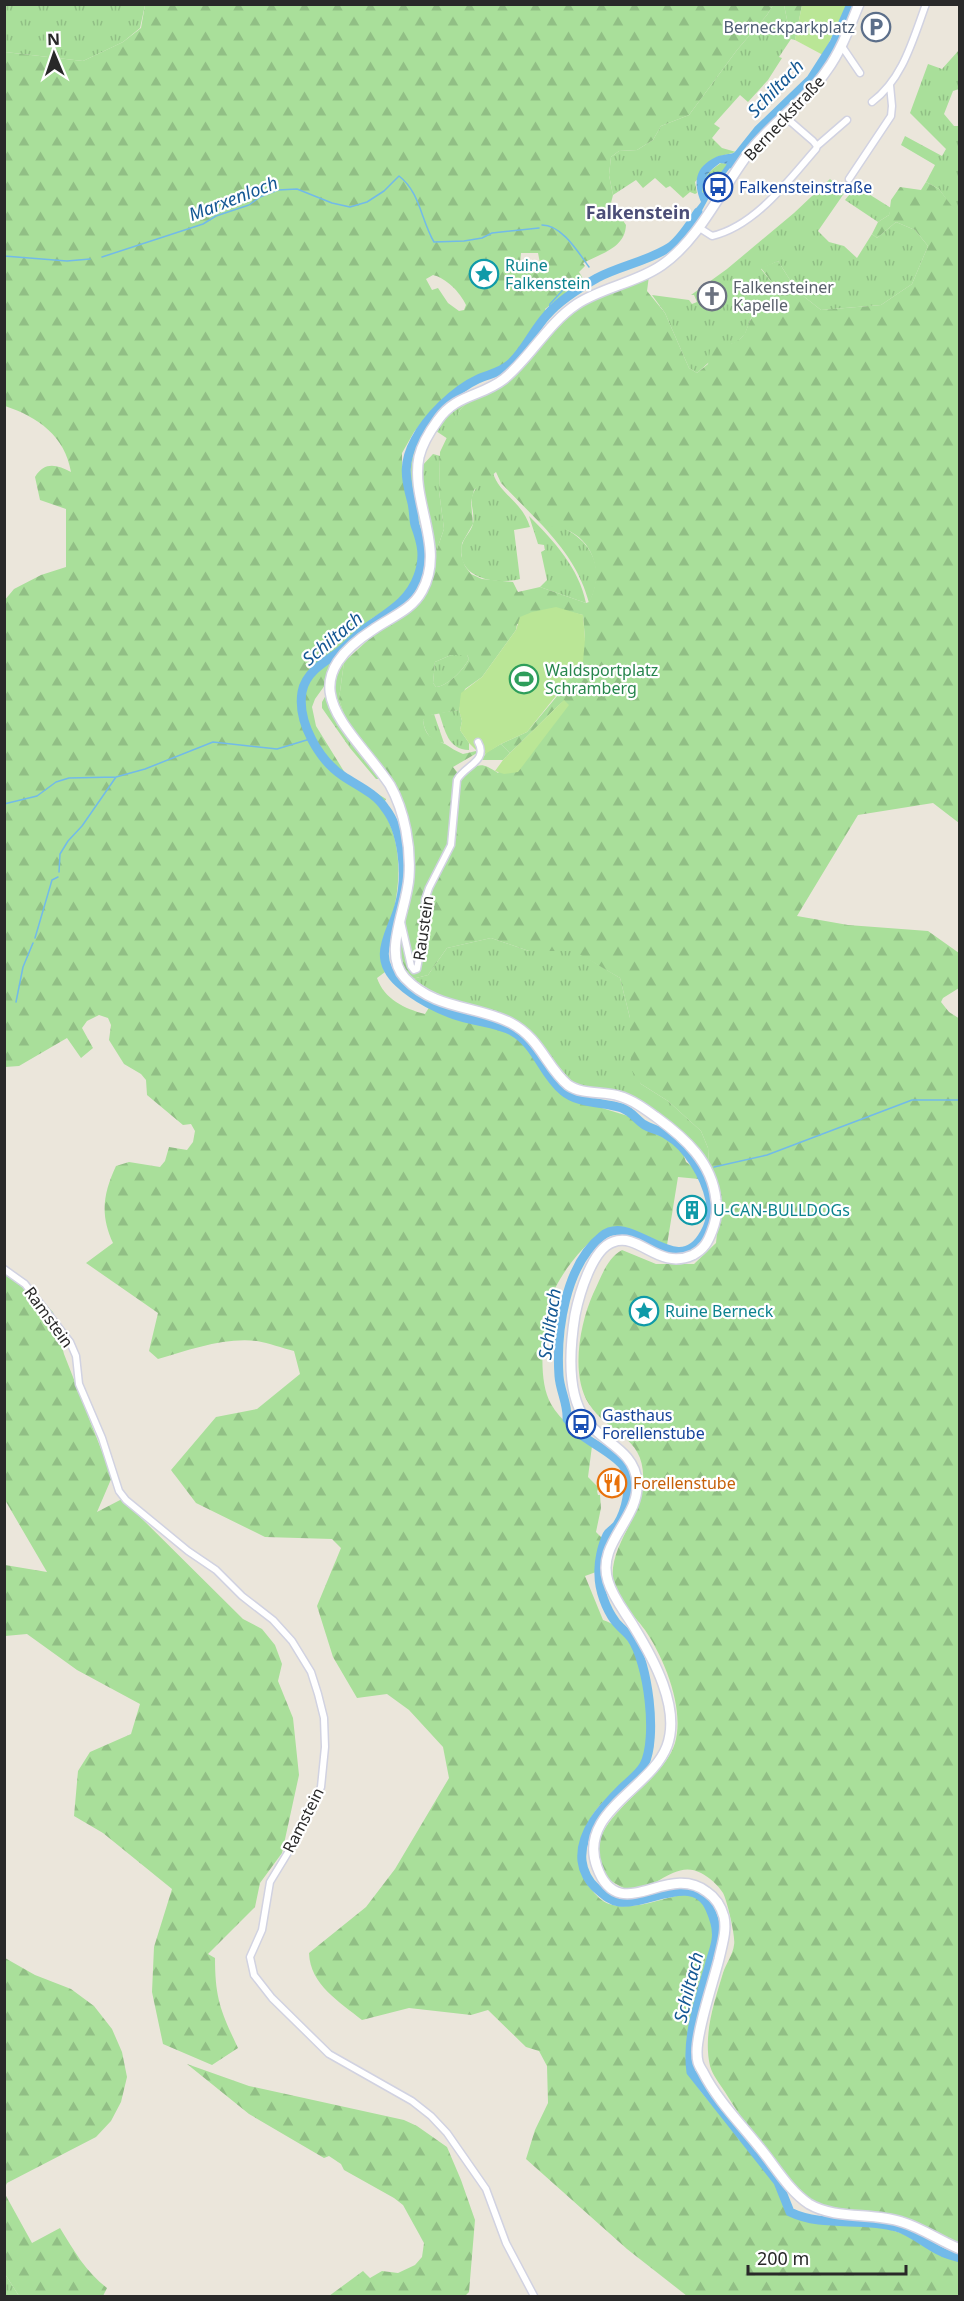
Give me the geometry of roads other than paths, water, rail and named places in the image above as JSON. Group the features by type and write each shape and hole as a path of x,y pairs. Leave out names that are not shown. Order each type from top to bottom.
{"main road":[{"name":"Berneckstraße","path":"859,4 841,45 820,80 752,149 698,227 675,255 655,270 603,290 577,304 556,319 523,361 502,380 453,403 438,420 425,442 418,467 430,549 427,581 414,603 356,641 341,657 330,678 328,690 336,714 377,766 396,797 405,826 409,861 407,894 395,942 395,966 412,985 450,1006 490,1015 518,1027 542,1051 570,1087 577,1090 616,1094 639,1105 680,1135 708,1169 717,1202 716,1219 709,1240 704,1247 691,1256 675,1259 661,1256 627,1241 606,1245 594,1262 583,1287 574,1318 573,1381 580,1410 586,1421 598,1433 623,1452 637,1478 637,1490 629,1516 608,1550 606,1577 616,1599 657,1667 670,1717 667,1746 657,1765 621,1799 601,1824 596,1836 595,1864 605,1883 622,1894 642,1893 666,1884 684,1882 701,1887 719,1904 726,1927 698,2042 699,2063 712,2087 792,2190 809,2204 825,2210 887,2218 907,2223 960,2249"}],"street":[{"path":"872,102 890,85 903,63 926,4"},
{"path":"841,45 860,73"},
{"path":"849,179 891,116 890,85"},
{"path":"783,115 817,146"},
{"path":"698,227 712,236 734,228 773,196 817,146 847,120"},
{"name":"Raustein","path":"401,922 411,966 414,970 418,967 422,949 425,900 451,845 457,780 460,774 478,761 482,749 478,742"},
{"name":"Ramstein","path":"4,1269 25,1284 70,1342 76,1356 79,1384 102,1438 119,1491 126,1500 188,1551 216,1570 242,1596 273,1620 292,1641 311,1672 324,1718 325,1747 321,1787 298,1836 270,1882 262,1930 250,1957 254,1975 272,1998 329,2054 412,2101 447,2133 486,2189 506,2243 534,2296"}],"water":[{"path":"736,152 740,155 713,190 698,218 688,219 701,202 697,188 700,170 716,157","holes":["720,163 727,164 705,194 702,192 705,178 710,172"]}],"waterway":[{"name":"Schiltach","path":"731,164 758,130 811,79 834,43 851,4"},
{"name":"Marxenloch","path":"102,257 203,224 216,216 249,205 260,197 278,190 297,189 332,203 350,207 367,202 384,191 399,176 412,190 434,242 464,241 482,238 492,233 539,228"},
{"name":"Schiltach","path":"698,212 682,235 670,247 597,278 564,300 542,321 510,364 460,390 427,422 411,448 406,469 414,522 422,550 421,563 414,586 387,614 362,631 310,674 302,692 301,704 306,728 318,750 334,769 376,798 391,817 400,840 403,866 402,891 384,953 390,973 405,989 436,1008 506,1028 521,1037 556,1084 569,1095 584,1101 622,1108 646,1126 675,1140 695,1163 710,1200 708,1226 693,1247 681,1251 668,1250 627,1232 614,1231 602,1236 579,1264 565,1300 558,1359 567,1419 579,1433 617,1459 627,1475 628,1490 623,1513 617,1525 608,1534 604,1544 599,1565 599,1581 609,1611 637,1649 646,1682 651,1719 648,1753 644,1765 607,1803 588,1830 582,1850 585,1872 596,1888 607,1897 619,1902 630,1902 682,1891 693,1892 703,1898 710,1909 715,1924 715,1946 692,2032 691,2072 778,2182 790,2212 816,2220 883,2224 896,2227 944,2253 960,2258"},
{"name":"Marxenloch","path":"542,225 549,226 563,234 589,267"},
{"name":"Marxenloch","path":"4,256 67,261 90,259"},
{"path":"549,312 550,304 571,281"},
{"path":"567,287 573,294"},
{"path":"4,804 37,796 56,782 69,778 116,777 145,769 213,742 277,749 310,739"},
{"path":"59,872 60,854 116,777"},
{"path":"35,938 52,880 58,877"},
{"path":"16,1002 23,967 33,943"},
{"path":"714,1167 767,1155 912,1100 960,1100"}],"place":[{"name":"Berneckparkplatz","path":"876,27"},
{"name":"Falkensteinstraße","path":"718,187"},
{"name":"Ruine Falkenstein","path":"484,274"},
{"name":"Falkensteiner Kapelle","path":"712,296"},
{"name":"Waldsportplatz Schramberg","path":"524,679"},
{"name":"U-CAN-BULLDOGs","path":"692,1210"},
{"name":"Ruine Berneck","path":"644,1311"},
{"name":"Gasthaus Forellenstube","path":"581,1424"},
{"name":"Forellenstube","path":"612,1483"}],"district":[{"name":"Falkenstein","path":"638,212"}]}
